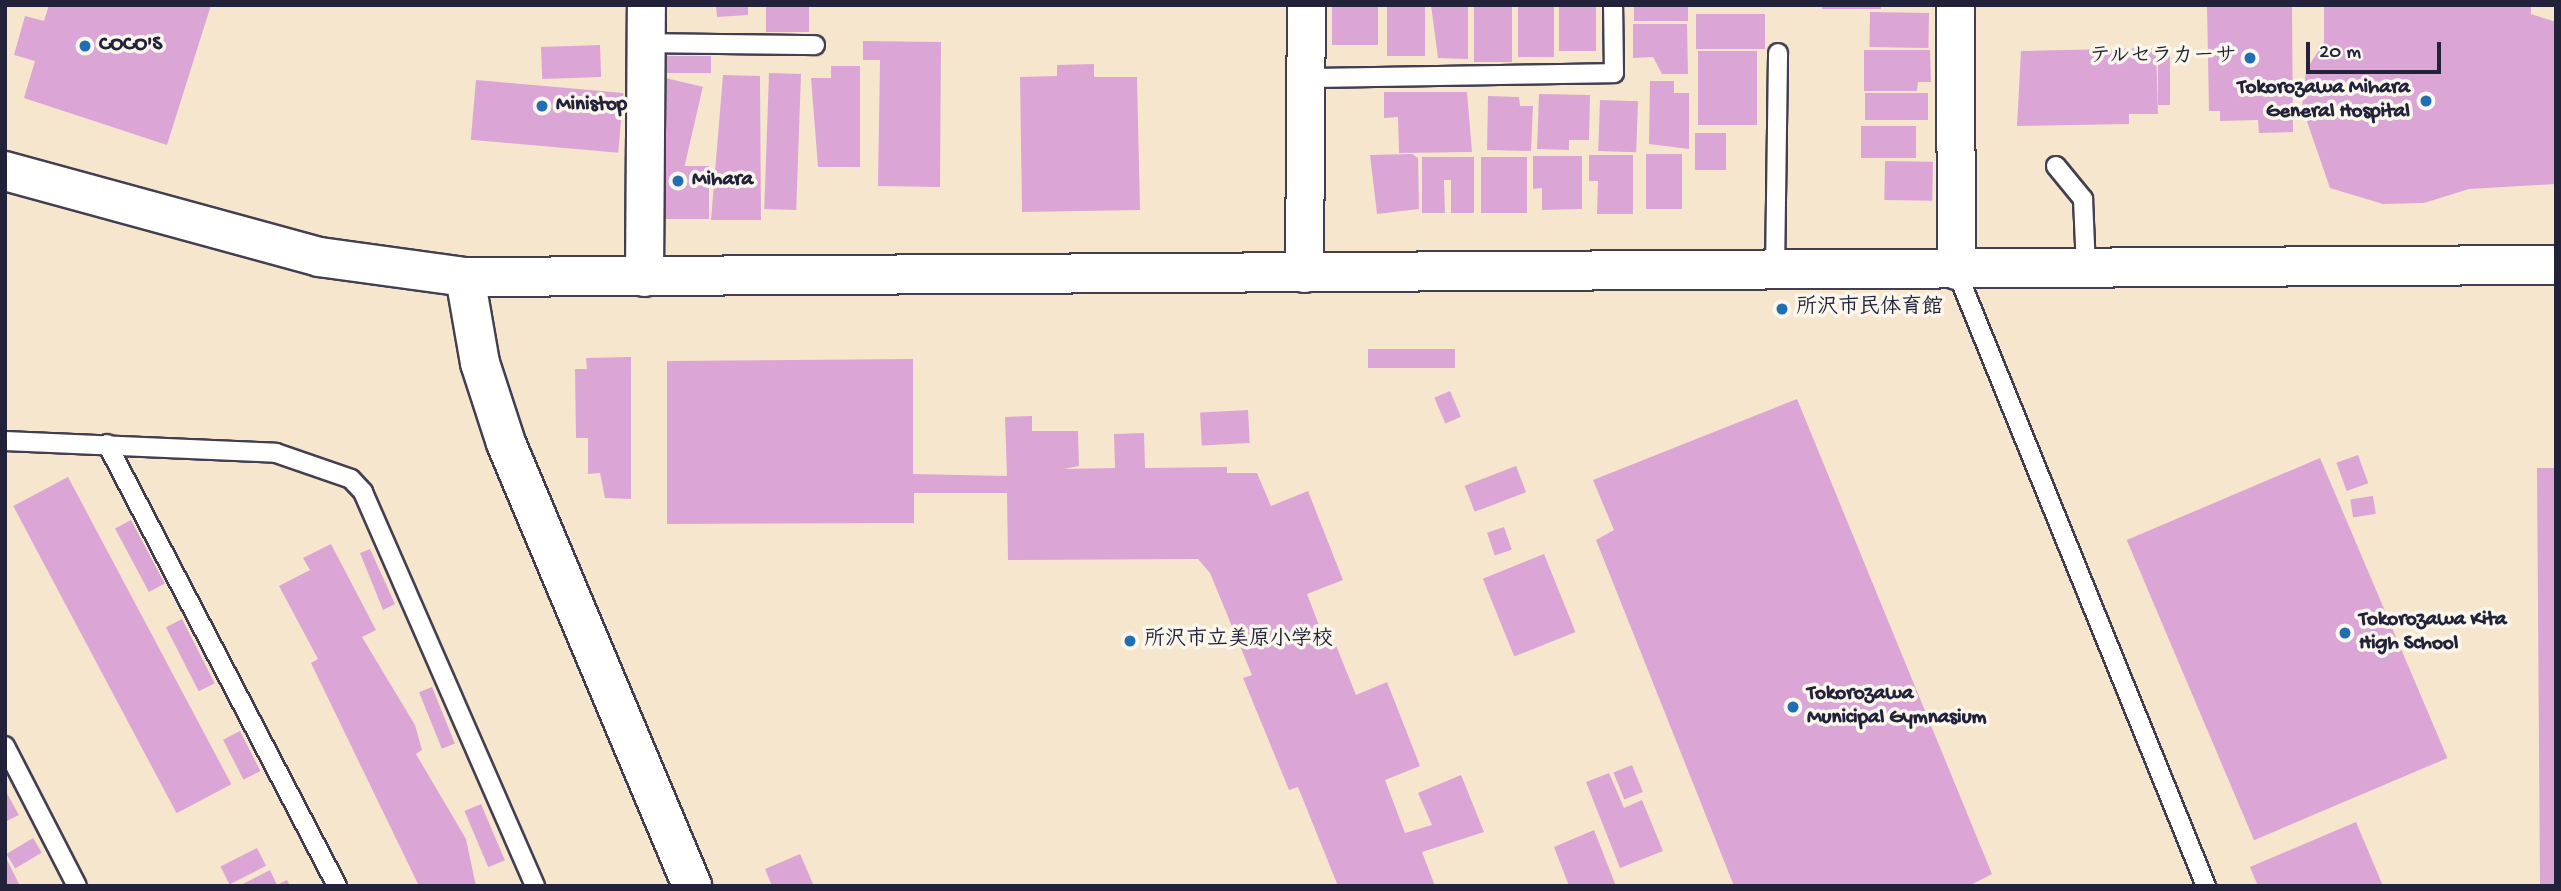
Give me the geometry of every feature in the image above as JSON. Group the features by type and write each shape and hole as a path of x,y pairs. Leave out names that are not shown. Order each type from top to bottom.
{"street":[{"path":"643,277 646,5"},
{"path":"1304,273 1306,5"},
{"path":"1955,5 1956,270"},
{"path":"5,171 319,257 465,277 2556,265"},
{"path":"465,277 480,363 506,443 692,886"}],"lane":[{"path":"1307,78 1614,73 1613,5"},
{"path":"645,43 815,45"},
{"path":"1775,271 1778,53"},
{"path":"2056,166 2082,199 2086,269"},
{"path":"1956,270 2206,886"},
{"path":"5,441 276,453 351,479 388,548 535,886"},
{"path":"107,444 337,886"},
{"path":"5,746 77,886"}],"building":[{"path":"49,5 211,5 167,145 24,98 35,61 14,55 25,16 44,21"},
{"path":"716,5 748,5 748,15 717,17"},
{"path":"766,5 809,5 809,32 766,32"},
{"path":"1332,5 1378,5 1378,45 1332,45"},
{"path":"1387,5 1425,5 1425,56 1387,56"},
{"path":"1431,5 1468,5 1468,59 1438,58"},
{"path":"1474,5 1512,5 1512,62 1474,62"},
{"path":"1518,5 1554,5 1554,57 1518,57"},
{"path":"1559,5 1596,5 1596,51 1559,51"},
{"path":"1634,5 1688,5 1688,21 1634,21"},
{"path":"1822,5 1881,5 1881,9 1822,9"},
{"name":"テルセラカーサ","path":"2207,5 2292,5 2293,132 2259,133 2258,120 2220,121 2220,111 2209,111"},
{"name":"Tokorozawa Mihara General Hospital","path":"2324,5 2531,5 2531,14 2556,22 2556,184 2469,189 2424,203 2383,204 2330,188 2302,107 2306,70 2324,42"},
{"path":"1870,12 1929,13 1928,48 1869,47"},
{"path":"1696,14 1765,14 1765,49 1696,49"},
{"path":"1633,24 1687,24 1688,74 1662,74 1653,57 1633,58"},
{"path":"863,41 941,42 940,187 878,186 880,60 863,60"},
{"path":"600,45 601,77 542,79 541,47"},
{"path":"2156,48 2158,114 2129,114 2129,124 2017,126 2021,51"},
{"path":"1864,50 1930,50 1931,82 1918,82 1917,91 1864,91"},
{"path":"1698,51 1757,51 1757,125 1698,125"},
{"path":"2158,54 2170,54 2170,105 2158,105"},
{"path":"667,56 711,56 711,73 667,73"},
{"path":"1094,64 1094,77 1137,77 1140,210 1022,212 1020,77 1057,76 1057,65"},
{"path":"831,66 860,66 860,167 818,167 811,78 831,78"},
{"path":"769,73 801,74 796,210 764,209"},
{"path":"723,75 760,76 761,220 711,220"},
{"path":"661,77 703,87 684,170 642,161"},
{"path":"476,80 623,93 618,153 471,140"},
{"path":"1650,81 1674,81 1674,93 1689,93 1689,149 1649,144"},
{"path":"1384,92 1467,92 1472,152 1399,153 1398,117 1384,118"},
{"path":"1865,93 1928,93 1928,120 1865,120"},
{"path":"1539,94 1590,95 1589,140 1569,140 1569,150 1537,149"},
{"path":"1488,96 1519,97 1520,106 1533,106 1531,151 1487,150"},
{"path":"1600,100 1638,101 1636,152 1598,151"},
{"path":"1861,126 1916,126 1916,158 1861,158"},
{"path":"1695,133 1726,133 1726,170 1695,170"},
{"path":"1412,154 1418,158 1419,209 1377,214 1370,155"},
{"path":"1646,154 1682,154 1682,209 1646,209"},
{"path":"1589,155 1633,155 1633,214 1597,214 1598,181 1589,181"},
{"path":"1533,156 1582,156 1582,209 1542,210 1542,188 1533,189"},
{"path":"1422,157 1474,157 1474,213 1451,213 1451,180 1444,180 1445,213 1422,213"},
{"path":"1481,157 1527,157 1527,213 1481,213"},
{"path":"1885,161 1933,162 1932,201 1884,200"},
{"path":"663,166 709,166 709,219 663,219"},
{"path":"1368,349 1455,349 1455,368 1368,368"},
{"path":"631,357 631,499 605,498 600,473 588,474 588,438 576,438 575,369 587,369 586,358"},
{"path":"913,359 913,474 1007,476 1005,417 1032,416 1032,431 1078,431 1079,466 1064,469 1115,468 1114,434 1144,433 1145,468 1227,467 1227,473 1257,473 1271,506 1308,491 1343,580 1307,594 1327,646 1335,643 1356,695 1387,682 1420,766 1385,780 1405,833 1432,825 1418,793 1461,775 1484,832 1422,852 1435,886 1338,886 1298,787 1289,790 1243,678 1252,675 1210,573 1198,559 1008,560 1007,493 914,493 914,523 667,524 667,361"},
{"path":"1450,391 1461,417 1445,423 1434,398"},
{"name":"Tokorozawa Municipal Gymnasium","path":"1797,399 1992,874 1969,886 1734,886 1596,540 1614,530 1593,480"},
{"path":"1248,410 1250,443 1202,445 1200,413"},
{"path":"2358,455 2368,483 2347,491 2336,463"},
{"path":"2320,458 2447,758 2254,840 2127,540"},
{"path":"1516,466 1526,492 1475,512 1465,486"},
{"path":"2537,468 2556,468 2556,886 2540,886"},
{"path":"68,477 231,784 177,813 13,506"},
{"path":"2373,496 2376,514 2353,517 2350,500"},
{"path":"131,520 165,584 149,592 115,528"},
{"path":"1504,527 1512,550 1495,556 1487,533"},
{"path":"331,544 376,630 362,637 415,725 422,750 416,754 466,839 476,886 419,886 311,663 318,659 279,586 310,570 303,558"},
{"path":"370,549 395,604 383,610 360,553"},
{"path":"1544,554 1575,632 1514,657 1483,579"},
{"path":"182,619 215,683 199,691 166,627"},
{"path":"432,687 455,744 442,749 419,692"},
{"path":"240,731 260,771 244,780 223,740"},
{"path":"1632,765 1643,792 1624,799 1613,772"},
{"path":"1609,773 1624,808 1642,800 1663,851 1620,868 1586,782"},
{"path":"5,790 19,815 5,822"},
{"path":"481,804 505,860 488,867 464,811"},
{"path":"2356,822 2383,886 2258,886 2250,867"},
{"path":"1594,830 1616,886 1569,886 1554,847"},
{"path":"33,838 42,853 15,869 6,854"},
{"path":"257,848 266,866 230,884 220,867"},
{"path":"800,854 814,886 772,886 765,869"},
{"path":"5,856 20,886 5,886"},
{"path":"270,870 277,885 287,880 290,886 239,886"}],"place":[{"name":"COCO'S","path":"85,46"},
{"name":"テルセラカーサ","path":"2250,58"},
{"name":"Tokorozawa Mihara General Hospital","path":"2426,101"},
{"name":"Ministop","path":"542,106"},
{"name":"Mihara","path":"678,181"},
{"name":"所沢市民体育館","path":"1782,309"},
{"name":"Tokorozawa Kita High School","path":"2345,633"},
{"name":"所沢市立美原小学校","path":"1130,641"},
{"name":"Tokorozawa Municipal Gymnasium","path":"1793,707"}]}
